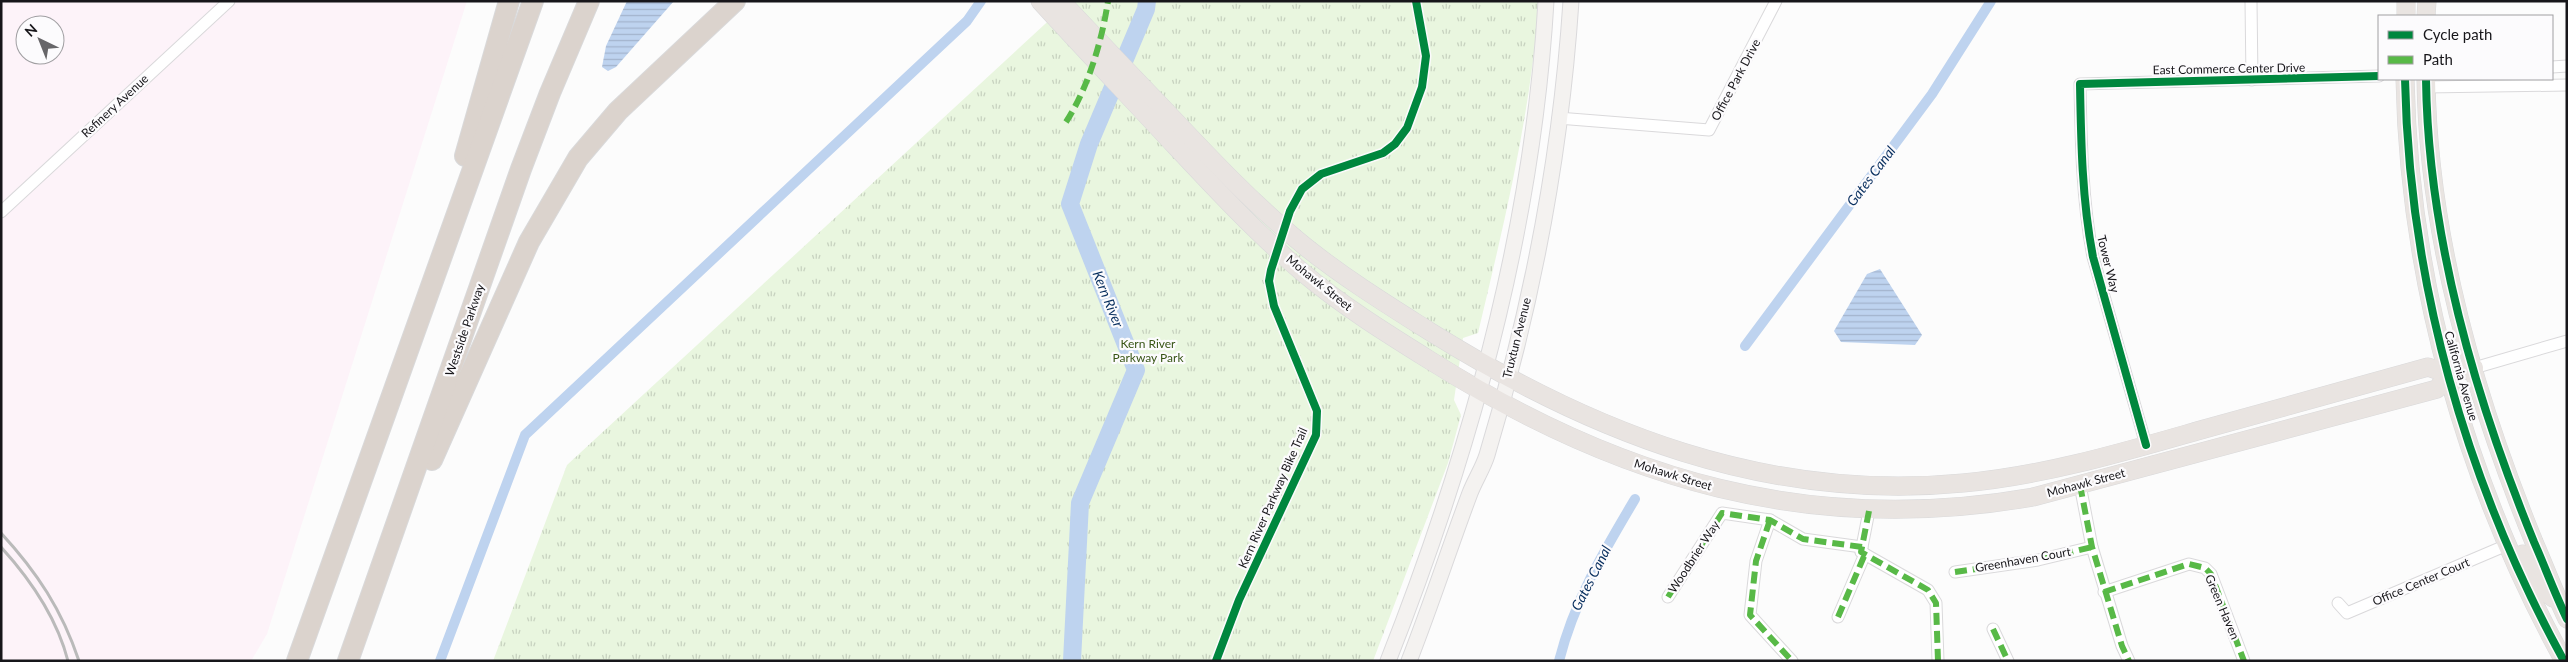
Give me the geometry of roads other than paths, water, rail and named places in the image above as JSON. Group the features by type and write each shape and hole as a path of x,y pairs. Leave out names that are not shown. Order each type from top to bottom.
{"highway":[{"path":"444,247 473,124 509,1"},
{"path":"298,661 533,1"},
{"name":"Westside Parkway","path":"348,661 524,160 589,1"},
{"path":"374,589 529,242 563,181 603,126 735,1"}],"main road":[{"name":"Mohawk Street","path":"1040,1 1064,12 1214,163 1308,249 1363,288 1485,366 1559,404 1632,436 1686,455 1751,472 1796,480 1873,486 1924,486 1998,479 2035,473 2146,445 2428,367 2448,374 2474,368"},
{"name":"Truxtun Avenue","path":"1388,661 1440,523 1480,392 1507,275 1521,200 1538,86 1546,1"},
{"name":"Truxtun Avenue","path":"1409,661 1470,492 1486,458 1502,404 1533,271 1558,118 1571,1"},
{"path":"2406,1 2406,15"},
{"path":"2426,15 2427,1"},
{"name":"Mohawk Street","path":"1064,12 1208,181 1301,270 1350,310 1502,404 1582,443 1693,482 1758,498 1822,507 1870,511 1922,510 1996,504 2080,485 2437,389 2448,374"},
{"name":"California Avenue","path":"2405,80 2416,222 2432,312 2448,374 2468,441 2507,545 2564,661"},
{"name":"California Avenue","path":"2426,83 2431,161 2438,215 2474,368 2514,492 2567,619"},
{"path":"2152,466 2159,453 2202,430"},
{"path":"2112,476 2143,454 2146,445"},
{"path":"1630,461 1670,464 1678,462 1686,455"},
{"path":"1870,511 1878,503 1924,486"},
{"path":"2507,545 2522,553 2541,588 2559,602"}],"street":[{"name":"Refinery Avenue","path":"1,212 229,1"},
{"name":"Office Park Drive","path":"1558,118 1709,130 1776,1"},
{"path":"2251,1 2252,80"},
{"path":"2553,67 2567,66"},
{"name":"East Commerce Center Drive","path":"2080,84 2378,76"},
{"path":"2426,83 2567,85"},
{"name":"Tower Way","path":"2080,84 2081,164 2087,227 2093,257 2146,445"},
{"name":"Mohawk Street","path":"2474,368 2567,341"},
{"path":"2080,485 2092,547 2104,592 2128,661"},
{"path":"1838,617 1863,551 1870,511"},
{"name":"Woodbrier Way","path":"1668,597 1722,512 1770,520 1803,539 1863,551"},
{"path":"1770,520 1756,560 1750,615 1792,661"},
{"name":"Office Center Court","path":"2338,603 2347,613 2507,545"},
{"name":"Greenhaven Court","path":"1955,572 2038,560 2092,547"},
{"path":"1863,551 1928,590 1936,603 1938,661"},
{"name":"Green Haven","path":"2104,592 2190,564 2204,568 2211,574 2244,661"},
{"path":"1993,629 2008,661"}],"water":[{"path":"627,1 674,1 616,67 608,71 602,67 606,46"},
{"path":"1880,269 1922,335 1915,345 1841,342 1834,331 1867,274"}],"waterway":[{"path":"440,661 525,435 967,21 981,1"},
{"name":"Kern River","path":"1072,661 1080,503 1136,370 1070,204 1089,144 1146,9 1147,1"},
{"name":"Gates Canal","path":"1745,346 1932,94 1991,1"},
{"name":"Gates Canal","path":"1559,661 1581,597 1601,557 1635,499"}],"railway":[{"path":"1,533 26,562 47,592 65,625 79,661"},
{"path":"1,547 42,600 57,630 68,661"}],"park label":[{"name":"Kern River Parkway Park","path":"1148,351"}]}
